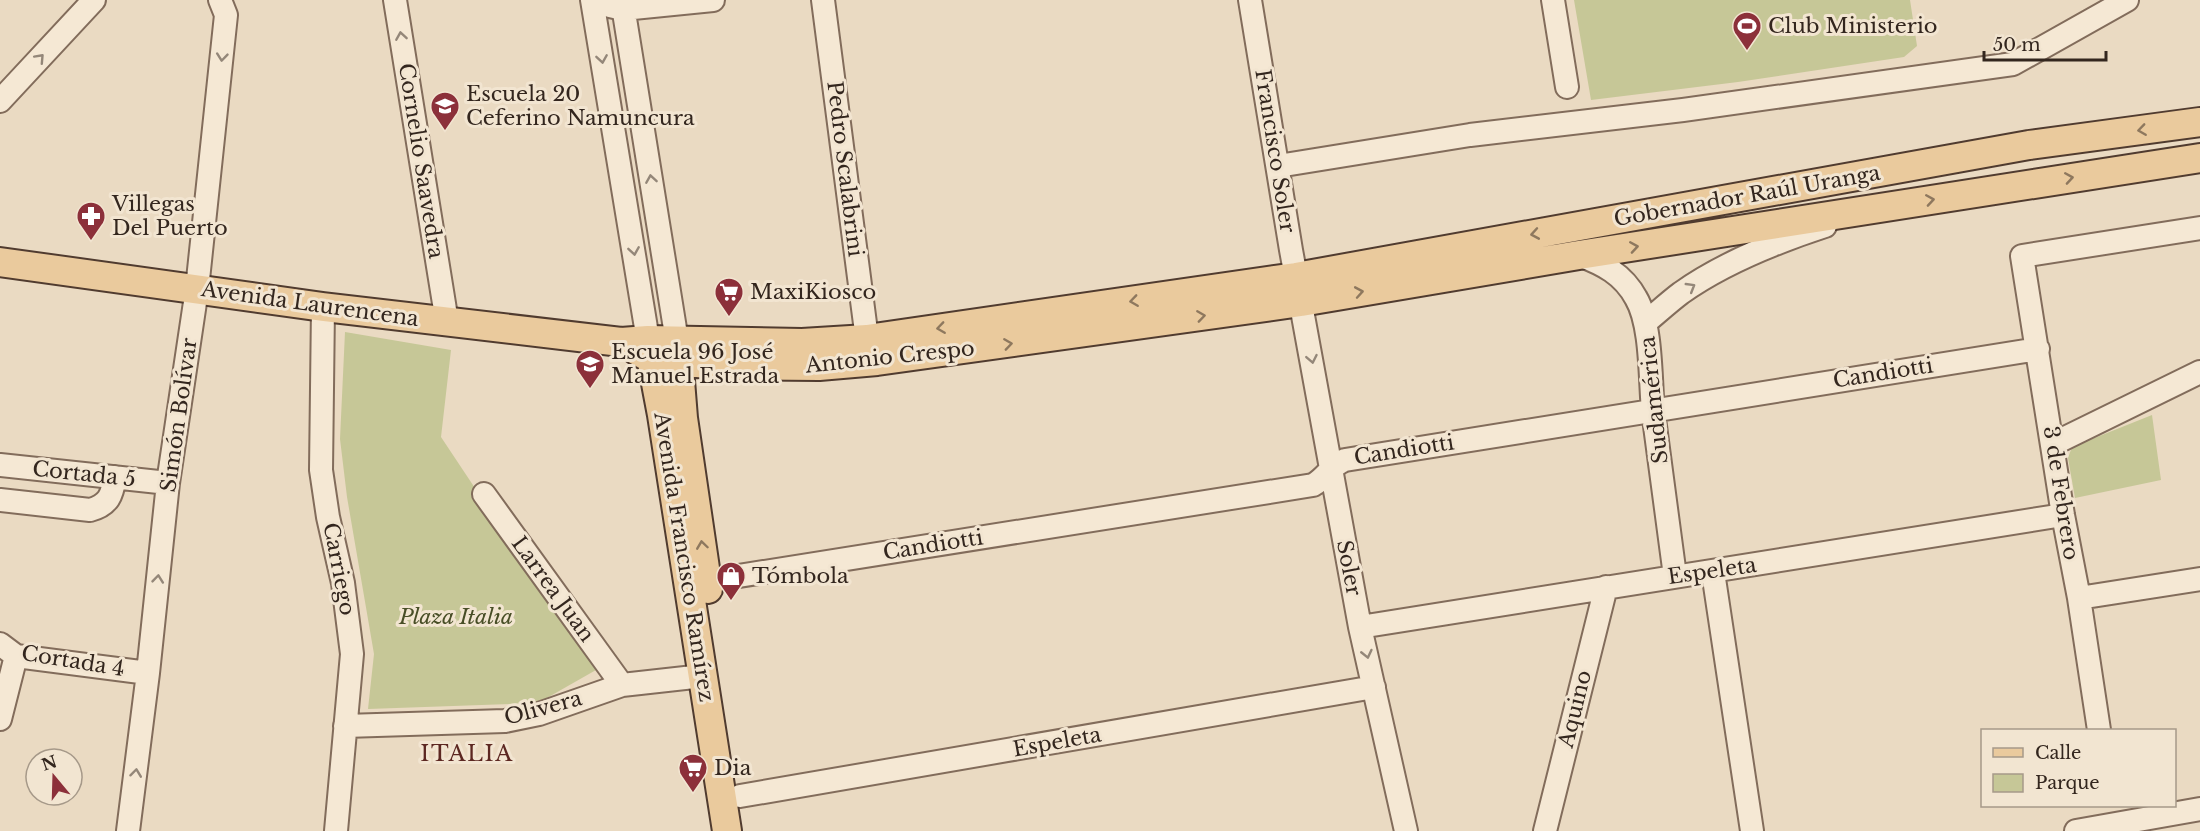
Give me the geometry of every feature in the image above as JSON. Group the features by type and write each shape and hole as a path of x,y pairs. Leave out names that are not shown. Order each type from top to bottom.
{"main road":[{"name":"Gobernador Raúl Uranga","path":"1298,290 2029,145 2200,122"},
{"name":"Gobernador Raúl Uranga","path":"1298,290 1579,255 2200,158"},
{"name":"Avenida Laurencena","path":"0,262 323,307 655,349"},
{"name":"Antonio Crespo","path":"655,349 867,339 1298,290"},
{"name":"Antonio Crespo","path":"655,349 720,365 780,367 877,361 1298,290"},
{"name":"Avenida Francisco Ramírez","path":"655,349 683,418 746,831"},
{"name":"Avenida Francisco Ramírez","path":"655,349 727,831"}],"street":[{"path":"0,101 94,0"},
{"name":"Cornelio Saavedra","path":"395,0 447,322"},
{"path":"579,0 623,5 713,0"},
{"name":"Avenida Francisco Ramírez","path":"592,0 655,349"},
{"name":"Pedro Scalabrini","path":"823,0 867,339"},
{"name":"Francisco Soler","path":"1250,0 1298,290"},
{"path":"1553,0 1568,87"},
{"path":"1278,166 1470,135 1683,111 2013,64 2127,0"},
{"name":"Simón Bolívar","path":"128,831 148,673 168,483 197,289 226,5"},
{"name":"Avenida Francisco Ramírez","path":"623,5 655,349"},
{"path":"1645,323 1682,292 1721,269 1806,232 1882,208"},
{"name":"3 de Febrero","path":"2099,729 2022,256 2200,228"},
{"name":"Sudamérica","path":"1579,255 1602,264 1623,279 1637,299 1645,323 1653,410 1675,576"},
{"name":"Soler","path":"1298,290 1360,627 1407,831"},
{"name":"Carriego","path":"323,307 321,470 350,623 352,654 336,831"},
{"name":"Candiotti","path":"707,581 1313,485 1326,477 1339,462 1345,460 2038,349"},
{"path":"2053,444 2200,372"},
{"name":"Cortada 5","path":"0,465 168,483"},
{"path":"0,500 90,510 108,501 112,494 115,477"},
{"name":"Larrea Juan","path":"484,494 622,685"},
{"name":"Espeleta","path":"1360,627 2063,515"},
{"path":"1713,572 1752,831"},
{"path":"2079,598 2200,579"},
{"name":"Aquino","path":"1545,831 1606,587"},
{"path":"0,719 8,650"},
{"name":"Cortada 4","path":"8,650 148,673"},
{"name":"Olivera","path":"345,726 505,721 539,714 622,685 703,676"},
{"name":"Espeleta","path":"740,796 1374,687"},
{"path":"2076,831 2112,820 2200,809"}],"green space":[{"name":"Club Ministerio","path":"1574,0 1910,0 1917,46 1904,57 1738,82 1591,100"},
{"name":"Plaza Italia","path":"345,332 451,350 441,437 596,670 538,703 368,709 374,654 347,497 340,439"},
{"path":"2152,415 2161,480 2075,498 2068,458 2072,447"}],"place":[{"name":"Club Ministerio","path":"1747,52"},
{"name":"Escuela 20 Ceferino Namuncura","path":"445,132"},
{"name":"Villegas Del Puerto","path":"91,242"},
{"name":"MaxiKiosco","path":"729,318"},
{"name":"Escuela 96 José Manuel Estrada","path":"590,390"},
{"name":"Tómbola","path":"731,602"},
{"name":"Dia","path":"693,794"}],"district":[{"name":"ITALIA","path":"467,753"}]}
